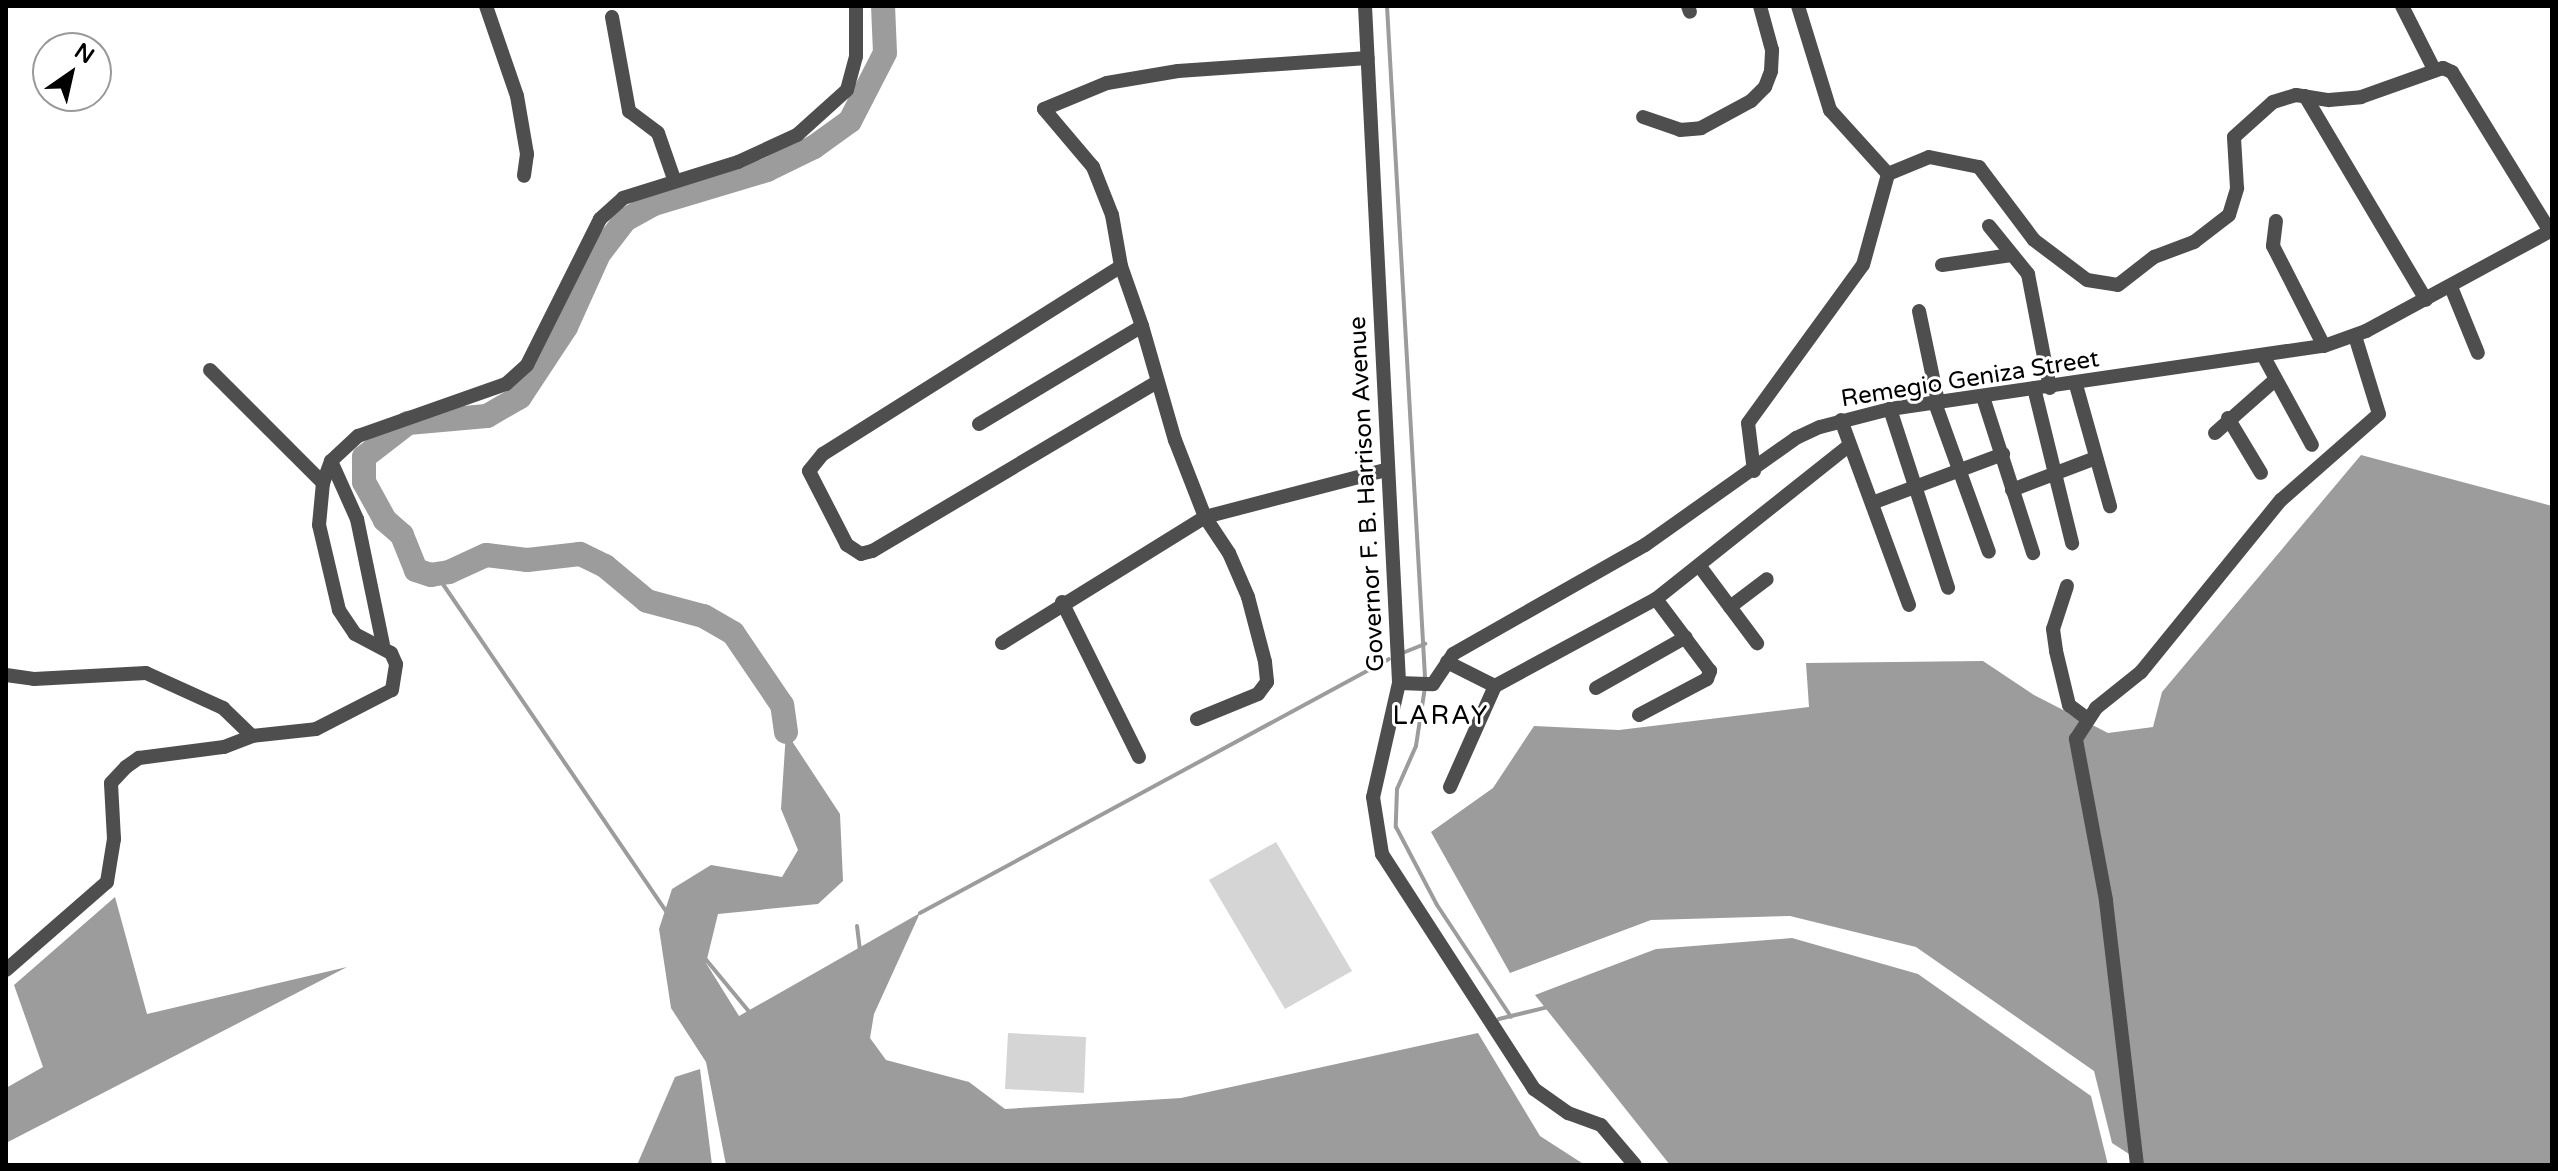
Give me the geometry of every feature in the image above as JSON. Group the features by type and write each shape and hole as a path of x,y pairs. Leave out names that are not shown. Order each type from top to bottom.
{"street":[{"path":"486,6 517,96 527,154 524,176"},
{"path":"383,644 355,634 339,610 319,525 323,483 331,461 358,436 386,423 506,384 527,365 600,219 623,198 674,179 738,162 797,135 822,117 847,90 856,56 856,6"},
{"name":"Governor F. B. Harrison Avenue","path":"1365,6 1399,683 1373,797 1389,869 1534,1089 1568,1113 1601,1125 1635,1165"},
{"path":"1643,117 1680,130 1701,128 1751,101 1765,87 1771,71 1772,50 1760,6"},
{"path":"1798,6 1830,110 1888,174"},
{"path":"2402,6 2434,69"},
{"path":"612,17 629,111 658,133 674,179"},
{"path":"1197,719 1258,694 1267,682 1248,597 1229,553 1205,517 1157,382 1121,266 1112,215 1093,167 1044,109 1107,83 1178,71 1368,58"},
{"path":"1888,174 1929,157 1979,167 2034,240 2087,280 2118,285 2154,257 2194,242 2229,215 2237,188 2238,130 2273,102 2305,96 2361,97 2434,69 2452,72 2551,230"},
{"path":"2305,96 2426,300"},
{"path":"1754,471 1748,423 1863,265 1888,174"},
{"path":"2276,221 2273,246 2324,346"},
{"path":"1989,226 2011,255 2022,260 2028,274 2050,388"},
{"name":"Remegio Geniza Street","path":"1399,683 1433,684 1447,662 1645,545 1754,471 1796,438 1841,420 1890,409 2076,385 2324,346 2355,336 2426,300 2551,230"},
{"path":"1942,265 2011,255"},
{"path":"1121,266 823,454 811,466 811,477 852,551 872,551 1157,382"},
{"path":"2451,287 2478,353"},
{"path":"1919,311 1937,403 1958,472 1989,552"},
{"path":"979,424 1142,326"},
{"path":"2137,1165 2106,900 2076,739 2086,718 2141,672 2281,500 2379,414 2355,336"},
{"path":"2264,357 2312,445"},
{"path":"210,370 323,483"},
{"path":"2215,433 2228,418 2275,380"},
{"path":"2076,385 2110,506"},
{"path":"2034,388 2072,543"},
{"path":"1983,397 2033,553"},
{"path":"1890,409 1948,588"},
{"path":"2228,418 2261,473"},
{"path":"1841,420 1847,447 1872,503 1909,605"},
{"path":"1450,787 1495,686 1656,599 1701,568 1847,447"},
{"path":"1872,503 2003,454"},
{"path":"2012,490 2096,458"},
{"path":"6,970 107,882 114,839 111,783 126,767 139,758 224,747 252,736 316,729 385,697 393,688 396,664 383,644 357,519 331,461"},
{"path":"1002,643 1062,602 1205,517 1386,470"},
{"path":"1701,568 1757,643"},
{"path":"1730,607 1767,579"},
{"path":"2067,586 2053,629 2056,651 2069,705 2086,718"},
{"path":"1639,715 1709,676 1686,637 1656,599"},
{"path":"1062,602 1139,757"},
{"path":"1596,688 1686,637"},
{"path":"1447,662 1495,686"},
{"path":"6,675 34,679 146,673 223,708 252,736"}],"shaded area":[{"path":"2361,455 2552,506 2552,1165 2146,1165 2112,1143 2094,1071 1916,947 1790,916 1651,920 1510,973 1431,832 1493,788 1534,726 1619,730 1809,707 1806,663 1983,661 2034,695 2108,733 2153,727 2162,692"},
{"path":"786,732 840,814 843,881 818,904 718,914 706,963 739,1016 920,913 874,1014 870,1038 886,1060 969,1082 1005,1109 1181,1098 1478,1033 1540,1136 1585,1165 726,1165 706,1062 671,1008 659,929 672,889 711,865 782,877 798,850 781,809"},
{"path":"1276,842 1352,971 1285,1009 1209,880"},
{"path":"115,897 147,1014 347,967 6,1143 6,1088 43,1067 14,985"},
{"path":"1792,938 1918,974 2091,1096 2108,1165 1670,1165 1535,995 1656,949"},
{"path":"1008,1033 1086,1037 1084,1093 1005,1089"},
{"path":"700,1069 712,1165 637,1165 675,1077"}],"waterway":[{"path":"786,732 782,705 733,633 703,616 647,601 605,566 580,554 527,560 486,555 449,572 431,575 416,570 402,535 385,520 364,482 364,457 408,423 487,416 520,397 566,327 599,254 625,220 654,204 767,170 814,147 850,121 885,53 883,6"},
{"path":"1387,6 1425,678"},
{"path":"436,574 667,912"},
{"path":"1405,652 1425,644"},
{"path":"920,913 1389,659"},
{"path":"1425,687 1416,746 1397,789 1396,827 1437,905 1511,1017"},
{"path":"857,926 860,952"},
{"path":"703,956 751,1014"},
{"path":"1499,1019 1548,1007"}],"district":[{"name":"LARAY","path":"1441,716"}]}
